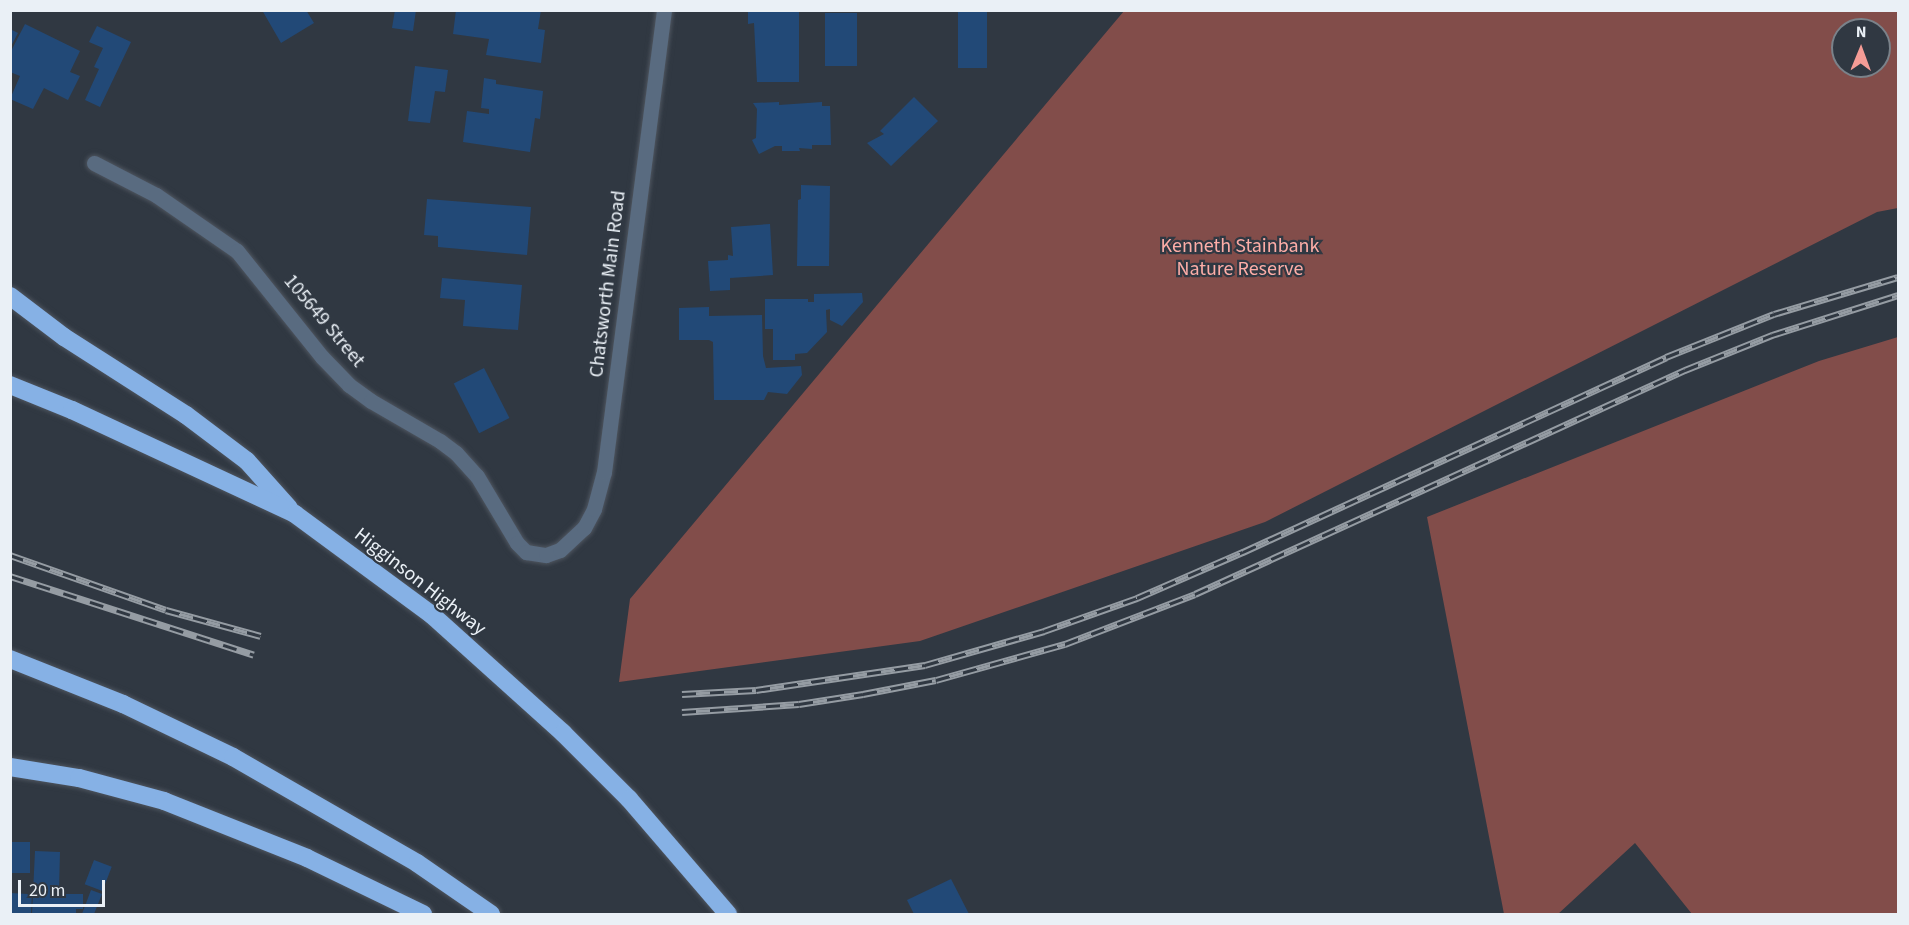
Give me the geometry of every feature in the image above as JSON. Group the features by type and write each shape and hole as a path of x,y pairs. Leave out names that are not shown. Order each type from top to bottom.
{"highway":[{"path":"10,296 64,337 186,415 247,461 294,514"},
{"name":"Higginson Highway","path":"10,385 72,410 294,514 432,615 563,733 629,799 728,915"},
{"path":"10,659 123,704 233,758 417,863 491,915"},
{"path":"10,767 79,778 164,801 307,858 423,915"}],"street":[{"name":"Chatsworth Main Road","path":"560,550 584,528 594,509 604,472 664,10"},
{"name":"105649 Street","path":"94,163 156,195 237,251 322,357 349,385 371,401 440,441 465,462 492,498 517,543 526,552 546,555 560,550"}],"green space":[{"name":"Kenneth Stainbank Nature Reserve","path":"1124,11 1898,11 1898,208 1877,212 1265,522 920,641 619,682 630,599"},
{"path":"1898,337 1898,914 1692,914 1635,843 1558,914 1504,914 1427,517 1819,361"}],"building":[{"path":"262,10 306,10 314,23 281,43"},
{"path":"395,10 416,10 413,31 392,28"},
{"path":"456,10 541,10 538,29 545,30 541,63 486,55 489,39 453,34"},
{"path":"748,10 799,10 799,82 757,82 754,23 748,24"},
{"path":"958,10 987,10 987,68 958,68"},
{"path":"825,13 857,13 857,66 825,66"},
{"path":"25,24 80,51 70,72 80,76 68,100 44,88 33,109 10,99 20,76 10,72 10,53"},
{"path":"97,26 131,42 100,107 85,100 99,69 94,67 103,48 89,42"},
{"path":"10,29 18,33 10,48"},
{"path":"415,66 448,70 445,92 435,91 430,123 408,121"},
{"path":"484,78 496,80 496,84 543,91 540,119 535,118 530,152 463,142 467,111 489,114 489,109 481,108"},
{"path":"914,97 938,121 891,166 867,143 884,134 880,131"},
{"path":"779,102 779,105 822,102 822,106 830,106 831,145 812,145 812,149 799,148 800,151 782,151 782,146 775,146 759,154 752,140 756,138 757,109 753,103"},
{"path":"801,185 830,186 829,266 797,266 798,200 801,199"},
{"path":"427,199 531,207 527,255 438,247 438,236 424,235"},
{"path":"770,224 773,275 730,278 730,290 710,291 708,261 728,260 728,255 733,256 731,227"},
{"path":"442,278 522,285 518,330 463,326 465,300 440,298"},
{"path":"862,293 863,302 842,326 830,320 830,309 826,310 827,332 807,353 795,354 795,360 773,360 773,329 765,329 765,299 808,299 808,302 814,302 814,294"},
{"path":"709,307 709,316 762,315 763,356 766,368 801,366 802,375 787,394 768,392 764,400 714,400 713,342 679,340 679,308"},
{"path":"484,368 509,418 479,433 454,383"},
{"path":"10,842 30,842 30,873 10,873"},
{"path":"35,851 60,852 59,891 65,891 65,894 83,894 83,909 76,909 76,914 32,914"},
{"path":"94,860 112,867 102,891 85,884"},
{"path":"951,879 969,914 914,914 907,900"},
{"path":"91,890 102,894 94,914 82,914"},
{"path":"10,893 32,894 31,914 10,914"}],"railway":[{"path":"682,694 756,690 925,665 1044,631 1137,598 1243,552 1666,357 1774,314 1898,277"},
{"path":"682,712 799,704 863,694 936,680 1065,644 1195,594 1685,370 1772,335 1898,295"},
{"path":"10,555 166,610 261,636"},
{"path":"10,576 254,655"}]}
